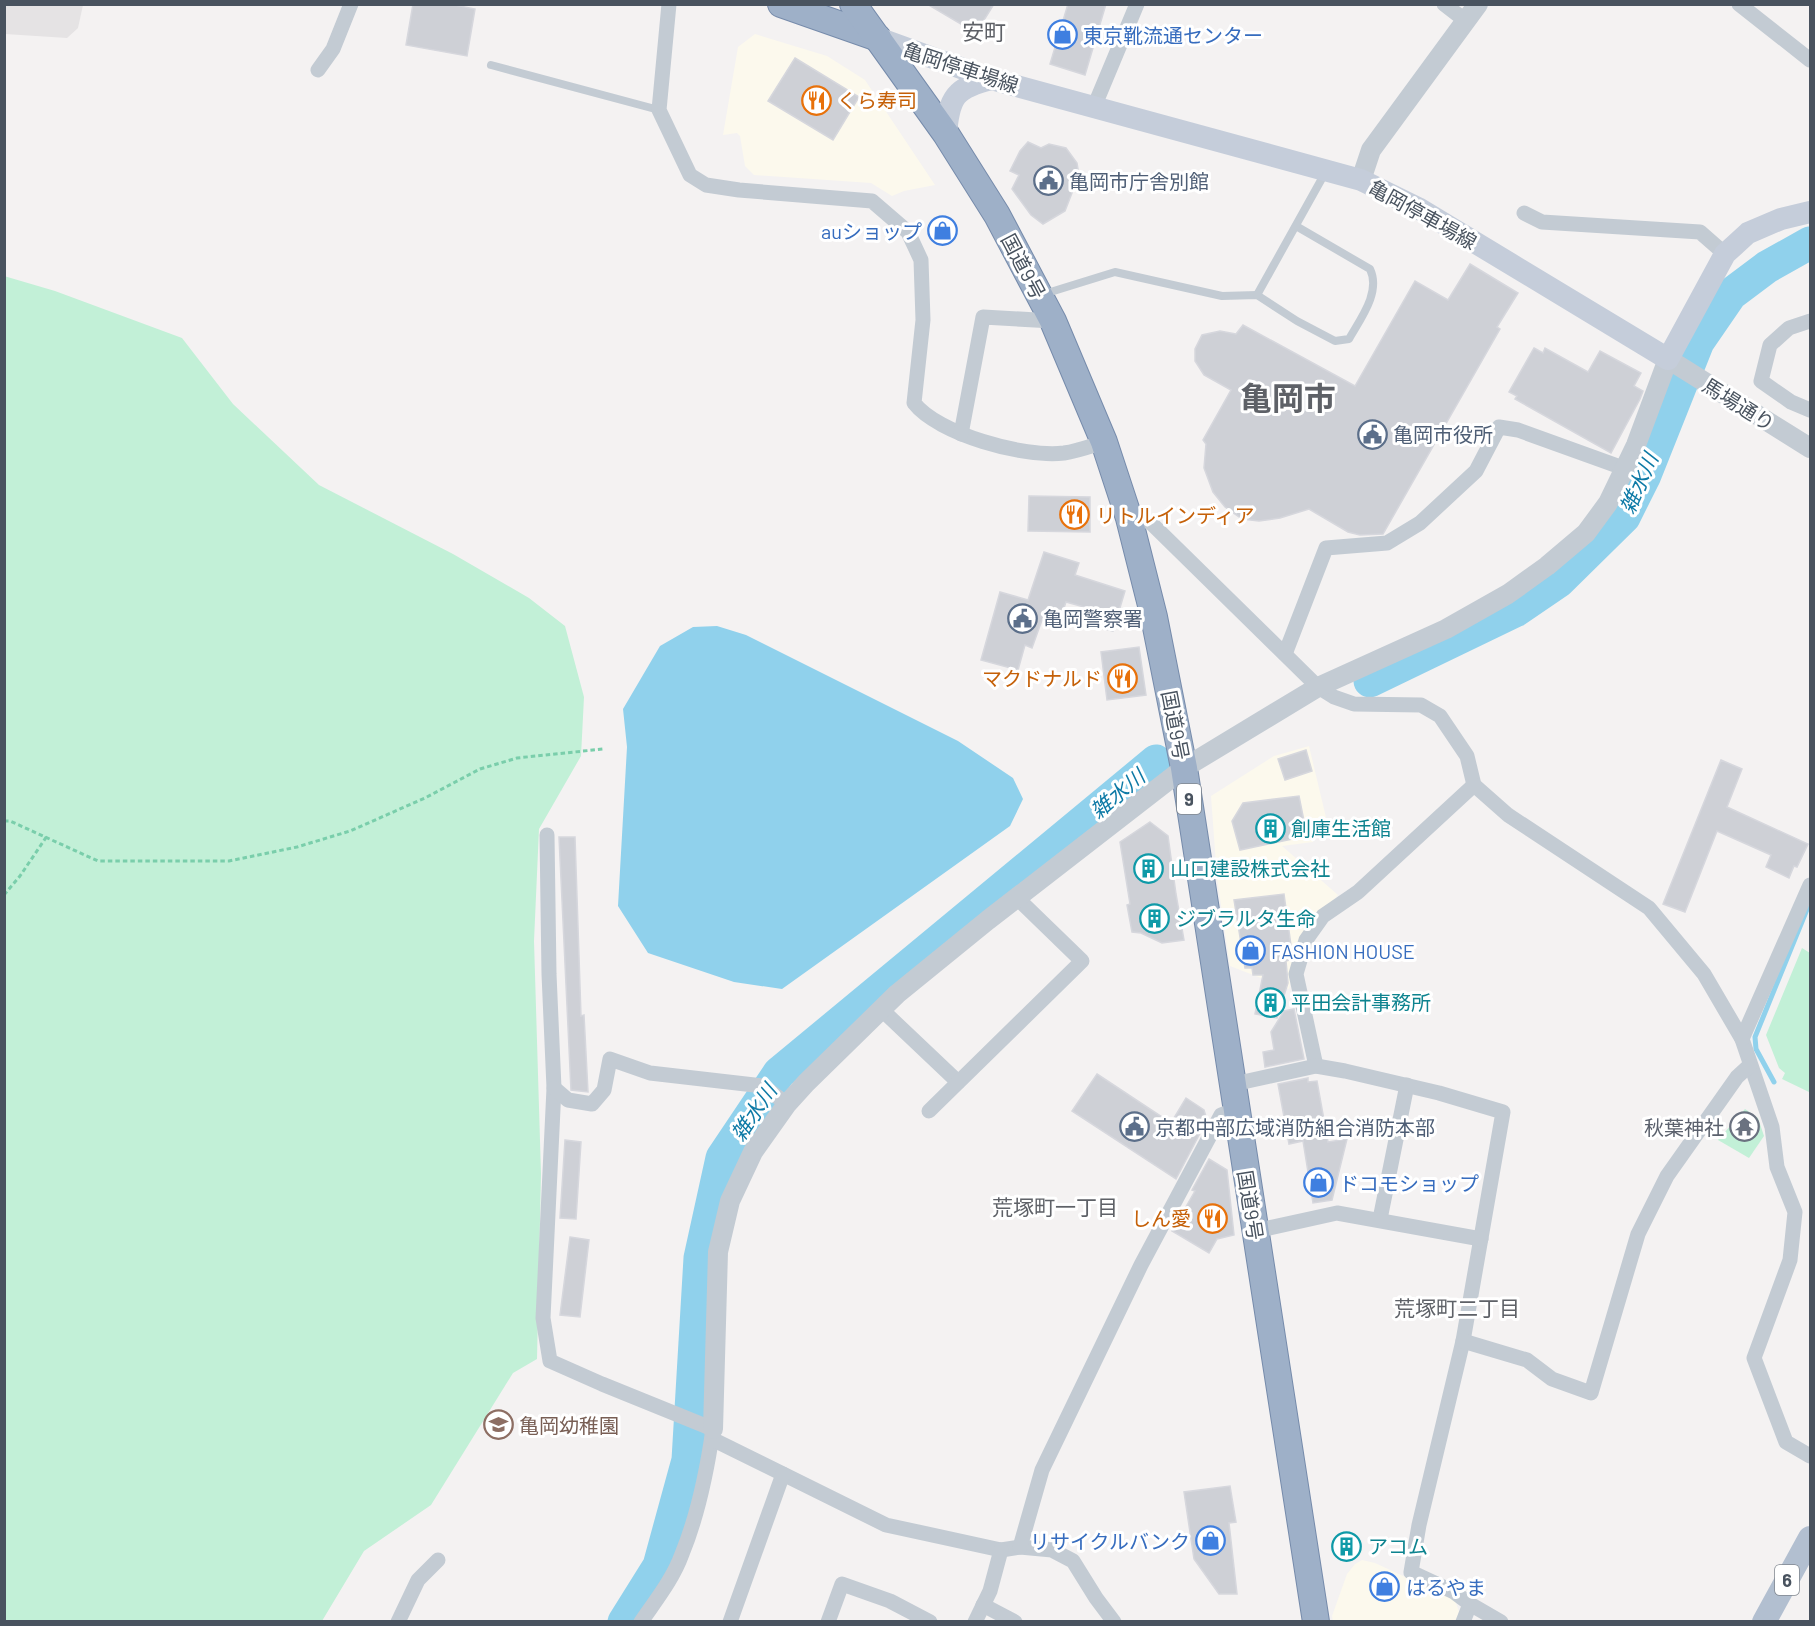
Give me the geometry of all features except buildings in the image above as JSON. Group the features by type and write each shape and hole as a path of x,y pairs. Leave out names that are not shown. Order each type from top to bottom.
{"highway":[{"path":"781,4 878,38"},
{"name":"国道9号","path":"853,4 946,134 997,215 1053,321 1104,442 1129,518 1154,617 1184,768 1316,1622"}],"main road":[{"name":"亀岡停車場線","path":"878,38 991,79 1361,180 1418,208 1674,363"},
{"path":"946,134 947,114 954,97 964,87 991,79"},
{"path":"1674,363 1725,254 1748,234 1781,219 1810,212"},
{"name":"6","path":"1764,1622 1810,1538"}],"street":[{"path":"318,70 333,49 349,15 351,4"},
{"path":"669,4 659,110 690,175 706,185 740,190 872,201 908,232 921,260 923,320 914,403 922,413 961,434 1026,452 1063,453 1104,442"},
{"path":"1094,107 1137,4"},
{"path":"1444,4 1466,21"},
{"path":"1361,180 1371,150 1478,4"},
{"path":"1739,4 1810,60"},
{"path":"1524,213 1542,222 1700,232 1725,254"},
{"path":"961,434 983,317 1053,321"},
{"path":"1810,321 1789,328 1770,345 1761,381 1791,402 1810,410"},
{"path":"641,1622 682,1556 708,1466 712,1434 718,1252 730,1201 753,1152 788,1104 806,1083 897,994 1184,768 1318,687 1446,629 1508,594 1547,566 1586,533 1608,504 1674,363"},
{"name":"馬場通り","path":"1674,363 1810,448"},
{"path":"1285,654 1326,548 1387,543 1420,523 1476,471 1499,427 1518,430 1626,469"},
{"path":"1129,518 1150,522 1318,687 1334,697 1354,704 1421,705 1440,716 1467,756 1474,785 1508,814 1649,908 1704,974 1742,1039 1772,1127 1777,1167 1795,1212 1791,1260 1754,1358 1786,1442 1810,1456"},
{"path":"1316,1066 1296,974 1306,940 1323,916 1358,892 1474,785"},
{"path":"547,835 549,974 554,1088 543,1318 550,1361 712,1434 783,1474 886,1525 1002,1550 1020,1546 1052,1551 1073,1561 1096,1599 1114,1622"},
{"path":"1742,1039 1810,885"},
{"path":"928,1112 1082,962 1017,898"},
{"path":"881,1009 958,1082"},
{"path":"554,1088 568,1100 592,1104 604,1090 610,1059 650,1073 763,1086 788,1104"},
{"path":"1463,1341 1527,1360 1552,1379 1591,1393 1638,1234 1666,1176 1737,1077 1750,1065"},
{"path":"1020,1546 1042,1470 1136,1275 1221,1115 1235,1097 1316,1066 1407,1085 1503,1112 1463,1341 1419,1525 1411,1572 1454,1592 1501,1622"},
{"path":"1380,1220 1407,1085"},
{"path":"1255,1231 1337,1213 1481,1239"},
{"path":"730,1622 783,1474"},
{"path":"975,1622 990,1591 1002,1550"},
{"path":"398,1622 418,1580 438,1560"},
{"path":"828,1622 842,1584 890,1601 930,1622"},
{"path":"1462,1622 1470,1604"},
{"path":"983,1605 1015,1622"}],"lane":[{"path":"491,65 659,110"},
{"path":"1257,295 1326,171"},
{"path":"1039,295 1115,272 1222,296 1257,295 1297,321 1335,341 1349,339 1371,300 1375,279 1370,269 1296,226"}],"path":[{"path":"4,821 10,821 47,836 98,861 229,861 297,847 350,831 425,798 480,769 517,758 603,749"},
{"path":"4,895 47,836"}],"shaded area":[{"path":"4,5 83,5 78,28 67,38 5,34"},
{"path":"755,34 827,56 865,80 935,185 904,191 892,196 871,183 754,175 745,166 740,136 737,133 723,135 738,47"},
{"path":"1309,746 1329,830 1313,831 1313,842 1282,846 1338,895 1310,925 1299,945 1289,989 1230,966 1217,878 1211,796 1274,756"},
{"name":"はるやま","path":"1362,1560 1375,1563 1455,1600 1459,1612 1455,1622 1333,1622 1332,1616 1347,1574 1355,1564"}],"green space":[{"path":"4,276 55,291 182,338 233,404 319,485 453,554 529,598 565,626 584,697 581,756 539,829 534,941 541,1174 537,1359 513,1373 431,1505 364,1551 322,1621 5,1621"},
{"path":"1802,948 1810,953 1809,1092 1782,1079 1785,1073 1779,1068 1766,1035"},
{"name":"秋葉神社","path":"1745,1109 1758,1118 1764,1136 1749,1158 1718,1140"}],"water":[{"path":"717,626 746,635 958,741 1013,778 1023,799 1010,826 782,989 734,982 648,953 618,906 627,747 623,709 660,646 693,627"}],"waterway":[{"name":"雑水川","path":"1370,681 1515,611 1559,581 1624,517 1645,475 1698,342 1731,294 1767,267 1810,243"},
{"name":"雑水川","path":"624,1622 659,1566 688,1460 700,1258 722,1158 779,1073 1156,761"},
{"path":"1774,1082 1756,1049 1755,1037 1810,902"}],"place":[{"name":"東京靴流通センター","path":"1062,35"},
{"name":"くら寿司","path":"816,100"},
{"name":"亀岡市庁舎別館","path":"1048,181"},
{"name":"auショップ","path":"943,231"},
{"name":"亀岡市役所","path":"1372,434"},
{"name":"リトルインディア","path":"1075,515"},
{"name":"亀岡警察署","path":"1022,618"},
{"name":"マクドナルド","path":"1123,678"},
{"name":"創庫生活館","path":"1270,828"},
{"name":"山口建設株式会社","path":"1149,868"},
{"name":"ジブラルタ生命","path":"1155,918"},
{"name":"FASHION HOUSE","path":"1250,951"},
{"name":"平田会計事務所","path":"1270,1002"},
{"name":"京都中部広域消防組合消防本部","path":"1134,1127"},
{"name":"秋葉神社","path":"1745,1127"},
{"name":"ドコモショップ","path":"1318,1183"},
{"name":"しん愛","path":"1212,1218"},
{"name":"亀岡幼稚園","path":"498,1425"},
{"name":"リサイクルバンク","path":"1211,1541"},
{"name":"アコム","path":"1347,1546"},
{"name":"はるやま","path":"1385,1587"}],"district":[{"name":"安町","path":"984,31"},
{"name":"亀岡市","path":"1288,397"},
{"name":"荒塚町一丁目","path":"1055,1206"},
{"name":"荒塚町二丁目","path":"1457,1307"}]}
